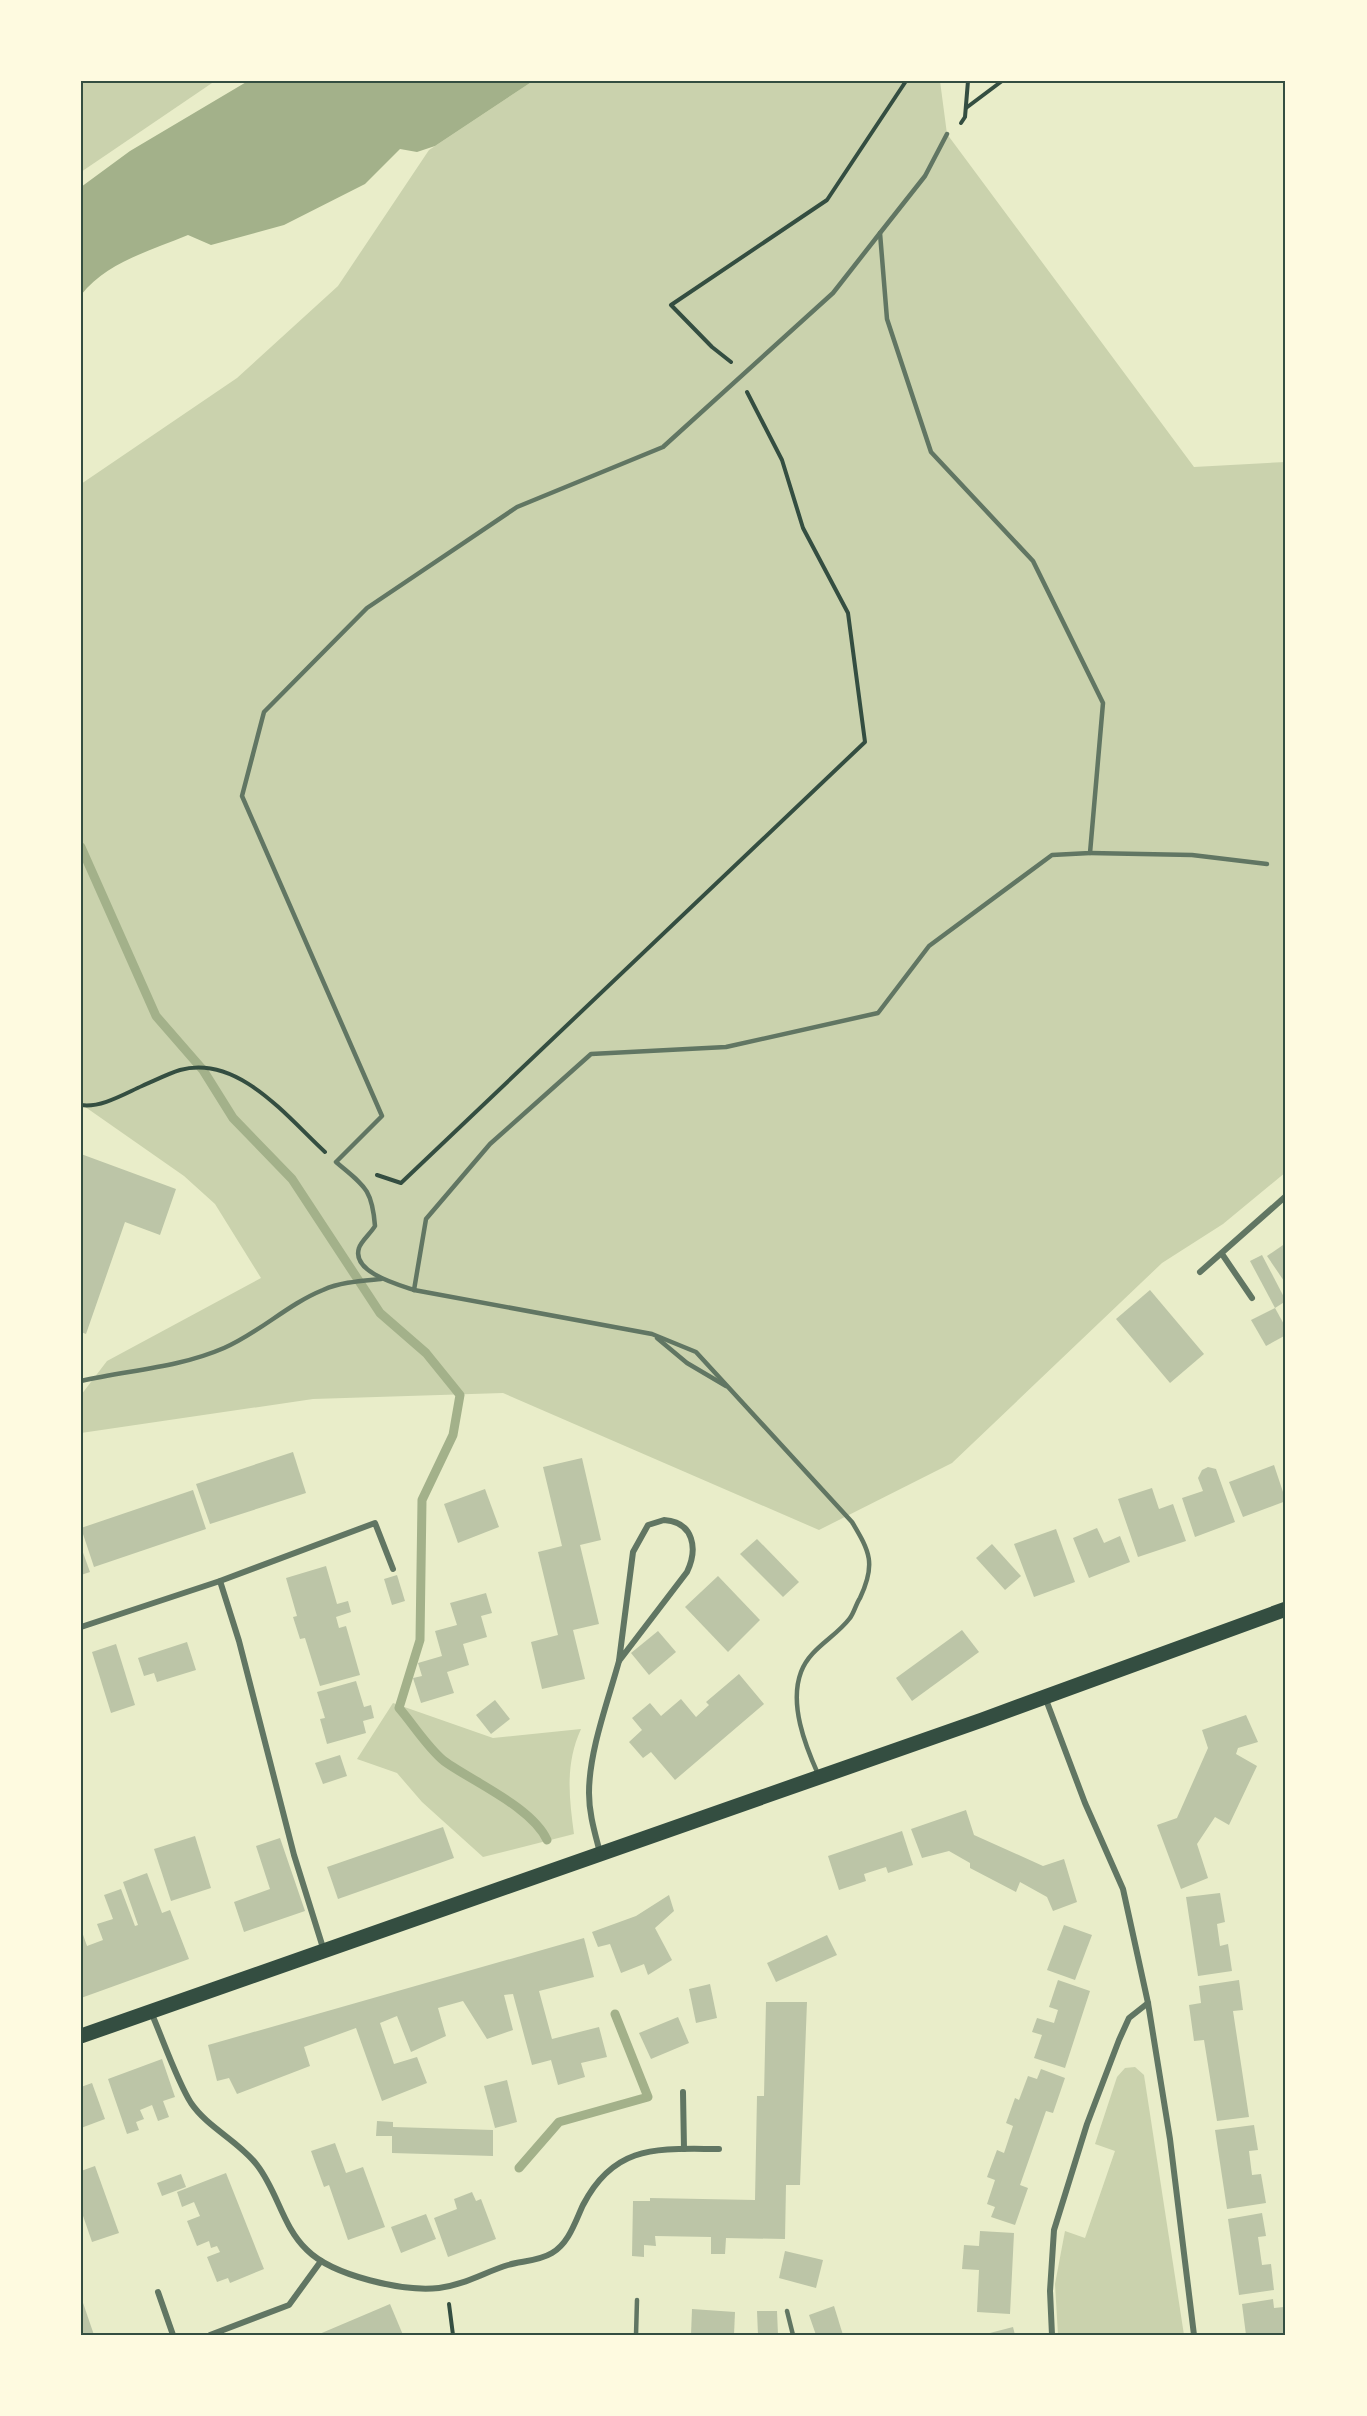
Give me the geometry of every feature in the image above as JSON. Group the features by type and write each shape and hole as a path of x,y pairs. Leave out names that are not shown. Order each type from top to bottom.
{"main road":[{"path":"81,2036 1286,1610"}],"street":[{"path":"1200,1272 1286,1196"},
{"path":"1222,1254 1252,1298"},
{"path":"600,1853 591,1822 589,1791 598,1737 619,1661 633,1552 648,1525 655,1521 673,1521 688,1532 693,1540 694,1558 687,1572 619,1661"},
{"path":"81,1627 220,1581 375,1522 393,1569"},
{"path":"220,1581 239,1641 294,1855 324,1951"},
{"path":"1045,1697 1085,1803 1123,1889 1149,2003 1170,2139 1194,2335"},
{"path":"1052,2335 1050,2291 1054,2229 1087,2124 1119,2040 1129,2018 1149,2003"},
{"path":"151,2011 191,2103 207,2121 235,2141 259,2167 298,2241 321,2261 350,2274 413,2289 440,2288 553,2253 574,2228 597,2182 615,2166 636,2153 719,2149"},
{"path":"683,2092 684,2149"},
{"path":"210,2335 289,2304 321,2261"},
{"path":"158,2292 173,2335"}],"lane":[{"path":"819,1777 800,1720 798,1681 810,1655 850,1618 868,1580 870,1559 852,1522 696,1352 652,1334 414,1290 381,1279 368,1271 358,1254 359,1246 375,1226 371,1198 368,1189 336,1162 382,1116 242,796 264,712 367,608 517,507 663,447 833,292 925,176 947,134"},
{"path":"880,232 887,319 931,452 1033,561 1103,703 1090,853"},
{"path":"414,1290 426,1219 490,1144 591,1054 726,1047 878,1013 929,946 1052,855 1090,853 1192,855 1267,864"},
{"path":"81,1381 122,1372 167,1367 225,1348 322,1290 349,1282 381,1279"},
{"path":"652,1334 687,1363 731,1389"},
{"path":"636,2335 637,2300"},
{"path":"787,2311 793,2335"}],"path":[{"path":"81,1105 106,1101 181,1070 213,1069 228,1073 258,1091 336,1162 401,1183 865,742 848,613 803,528 782,460 732,363 712,348 671,305 827,200 906,81"},
{"path":"947,134 956,131 965,117 968,81"},
{"path":"966,108 1002,81"},
{"path":"440,2288 448,2299 453,2335"}],"shaded area":[{"path":"81,81 215,81 81,172"},
{"path":"248,81 533,81 435,146 417,152 400,149 365,184 284,225 211,245 188,235 116,266 103,274 81,295 81,187 130,151"},
{"path":"533,81 940,81 947,134 1194,467 1286,462 1286,1172 1223,1224 1162,1263 952,1463 819,1530 503,1393 313,1399 81,1433 81,1395 107,1361 261,1278 215,1204 184,1176 81,1104 81,484 237,378 338,286 429,150"},
{"path":"393,1703 493,1738 581,1729 570,1768 574,1834 483,1857 422,1802 397,1773 357,1759"},
{"path":"1135,2067 1144,2075 1184,2335 1058,2335 1055,2284 1065,2231 1085,2238 1115,2151 1095,2144 1117,2077 1125,2068"}],"building":[{"path":"81,1154 176,1189 160,1235 125,1222 86,1334 81,1332"},
{"path":"1286,1243 1286,1284 1267,1256"},
{"path":"1262,1255 1286,1301 1275,1308 1250,1261"},
{"path":"1150,1290 1204,1354 1170,1383 1116,1319"},
{"path":"1275,1308 1286,1328 1286,1335 1266,1346 1251,1320"},
{"path":"293,1452 306,1493 210,1524 196,1484"},
{"path":"582,1458 601,1540 580,1545 599,1624 573,1630 585,1679 542,1689 531,1642 558,1635 538,1552 562,1546 543,1467"},
{"path":"1274,1465 1286,1501 1243,1517 1229,1482"},
{"path":"1208,1467 1216,1469 1235,1522 1195,1537 1182,1498 1203,1491 1198,1478 1202,1470"},
{"path":"1152,1488 1159,1509 1173,1504 1186,1541 1138,1557 1118,1499"},
{"path":"485,1489 499,1527 458,1543 444,1504"},
{"path":"193,1490 206,1529 94,1567 81,1528"},
{"path":"1097,1528 1104,1543 1120,1536 1130,1562 1089,1578 1073,1538"},
{"path":"1056,1529 1075,1582 1034,1597 1014,1544"},
{"path":"757,1539 799,1582 783,1597 740,1554"},
{"path":"992,1544 1021,1576 1005,1590 976,1558"},
{"path":"81,1547 90,1572 81,1575"},
{"path":"326,1566 337,1604 348,1601 351,1612 336,1617 339,1628 346,1626 360,1675 320,1686 305,1638 300,1639 293,1617 297,1616 286,1578"},
{"path":"397,1575 405,1601 392,1605 384,1579"},
{"path":"718,1576 760,1620 728,1652 685,1607"},
{"path":"486,1593 492,1613 481,1616 487,1637 463,1644 469,1665 447,1672 454,1693 421,1703 413,1678 422,1676 418,1663 442,1656 435,1631 457,1625 450,1603"},
{"path":"962,1630 979,1652 912,1701 896,1678"},
{"path":"658,1631 676,1652 649,1675 631,1653"},
{"path":"187,1642 196,1670 157,1682 154,1673 144,1676 138,1658"},
{"path":"116,1644 135,1705 111,1713 92,1652"},
{"path":"739,1674 764,1704 675,1780 651,1752 643,1758 629,1742 642,1730 632,1718 650,1703 661,1716 681,1699 696,1717 709,1705 706,1702"},
{"path":"356,1681 364,1707 371,1705 374,1718 363,1721 366,1733 327,1744 320,1719 325,1718 317,1692"},
{"path":"495,1700 510,1719 491,1734 476,1715"},
{"path":"1246,1715 1258,1742 1238,1748 1236,1754 1257,1766 1229,1825 1215,1817 1197,1844 1208,1878 1181,1889 1157,1825 1177,1818 1208,1748 1202,1730"},
{"path":"340,1755 347,1776 323,1784 315,1763"},
{"path":"966,1810 974,1835 1043,1866 1064,1859 1077,1902 1053,1911 1047,1897 1020,1882 1016,1892 970,1868 970,1863 949,1851 922,1858 911,1829"},
{"path":"443,1827 454,1858 338,1899 327,1867"},
{"path":"902,1831 913,1865 888,1873 886,1867 864,1874 866,1881 839,1890 828,1856"},
{"path":"195,1836 211,1888 171,1901 154,1849"},
{"path":"280,1838 305,1911 244,1932 234,1902 270,1889 256,1846"},
{"path":"147,1873 162,1913 170,1910 189,1959 81,1998 81,1929 87,1946 103,1940 97,1924 113,1919 104,1895 121,1889 135,1926 138,1925 123,1882"},
{"path":"1220,1893 1225,1922 1217,1924 1220,1946 1228,1944 1232,1971 1198,1976 1186,1897"},
{"path":"669,1895 674,1911 655,1928 672,1960 648,1975 644,1964 621,1973 610,1944 598,1947 592,1932 636,1916"},
{"path":"1064,1925 1092,1935 1075,1980 1047,1970"},
{"path":"827,1935 837,1955 776,1982 767,1963"},
{"path":"584,1938 594,1977 539,1991 552,2039 599,2027 607,2057 581,2063 585,2077 558,2085 551,2060 532,2065 513,1994 504,1995 513,2030 487,2039 463,2001 438,2008 446,2036 411,2052 397,2016 380,2023 394,2064 417,2057 427,2083 382,2101 356,2028 304,2047 310,2066 237,2094 229,2078 217,2081 208,2045"},
{"path":"1058,1980 1090,1991 1065,2068 1034,2058 1042,2035 1032,2032 1037,2018 1054,2023 1058,2010 1049,2007"},
{"path":"1239,1980 1243,2010 1233,2011 1249,2117 1217,2121 1204,2040 1194,2041 1189,2005 1201,2003 1199,1986"},
{"path":"710,1984 717,2018 696,2023 689,1989"},
{"path":"766,2002 807,2002 800,2185 786,2185 785,2239 726,2238 725,2254 711,2254 711,2237 655,2236 656,2246 644,2245 644,2257 632,2256 633,2201 650,2201 650,2198 755,2200 757,2096 764,2096"},
{"path":"678,2017 689,2043 651,2059 639,2033"},
{"path":"162,2059 175,2097 163,2101 169,2117 158,2121 152,2105 140,2110 144,2119 136,2122 139,2130 127,2134 108,2079"},
{"path":"1041,2069 1065,2078 1053,2113 1046,2111 1020,2185 1028,2188 1015,2225 991,2217 995,2207 987,2204 995,2180 987,2177 997,2150 1004,2153 1013,2126 1006,2123 1015,2098 1019,2100 1028,2076 1037,2079"},
{"path":"507,2080 517,2122 495,2128 484,2086"},
{"path":"92,2083 105,2119 81,2128 81,2087"},
{"path":"377,2121 393,2122 393,2127 493,2130 493,2156 392,2153 392,2136 376,2136"},
{"path":"1254,2125 1258,2150 1249,2151 1252,2175 1261,2174 1266,2203 1227,2209 1215,2130"},
{"path":"335,2143 346,2173 363,2167 385,2227 348,2240 329,2185 324,2187 311,2151"},
{"path":"95,2166 119,2233 92,2242 81,2210 81,2171"},
{"path":"226,2173 264,2269 230,2283 228,2278 217,2282 207,2257 220,2252 217,2246 211,2248 209,2241 197,2246 187,2221 200,2216 194,2202 182,2207 177,2192"},
{"path":"181,2174 186,2187 162,2196 157,2183"},
{"path":"472,2192 476,2201 481,2199 496,2239 448,2257 434,2218 457,2209 454,2199"},
{"path":"1262,2213 1266,2236 1258,2237 1262,2265 1271,2264 1274,2290 1239,2295 1228,2219"},
{"path":"426,2214 436,2239 401,2253 391,2227"},
{"path":"980,2231 1014,2233 1010,2314 977,2312 979,2270 962,2269 964,2245 979,2246"},
{"path":"785,2251 823,2260 816,2288 779,2278"},
{"path":"81,2297 94,2335 81,2335"},
{"path":"1273,2299 1274,2308 1284,2307 1286,2335 1246,2335 1242,2304"},
{"path":"390,2304 403,2335 317,2335"},
{"path":"834,2306 843,2335 816,2335 809,2315"},
{"path":"692,2309 735,2312 734,2335 691,2335"},
{"path":"757,2311 777,2311 778,2335 758,2335"},
{"path":"1013,2327 1015,2335 986,2335 986,2334"}],"waterway":[{"path":"81,847 156,1016 203,1070 233,1118 292,1179 380,1313 426,1353 460,1395 453,1435 422,1500 420,1640 399,1708 444,1761 515,1806 529,1817 547,1840"},
{"path":"519,2168 559,2122 648,2097 615,2014"}]}
